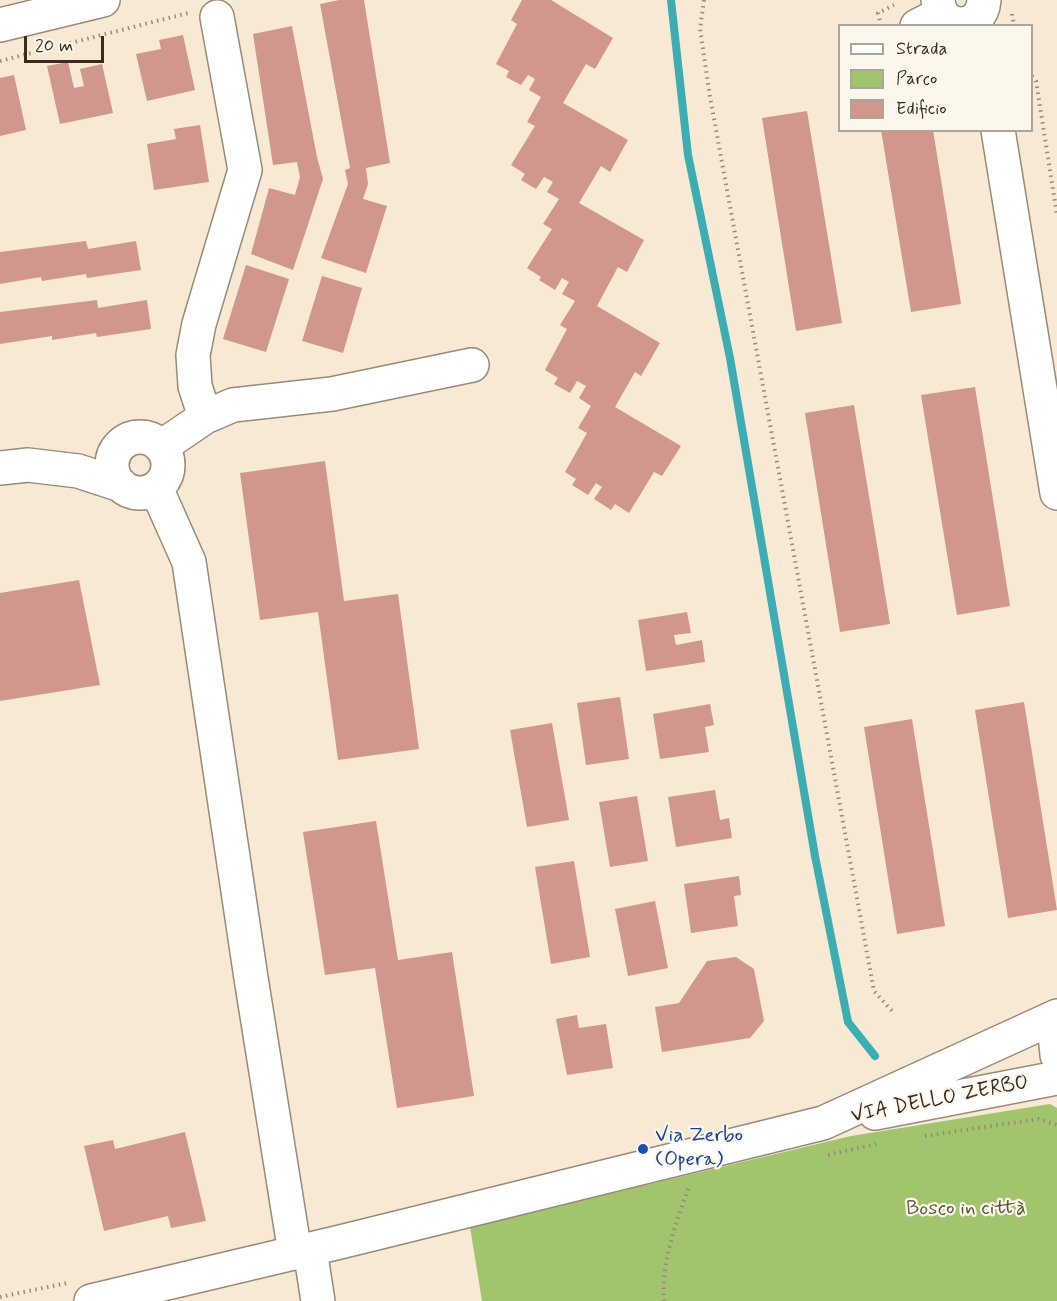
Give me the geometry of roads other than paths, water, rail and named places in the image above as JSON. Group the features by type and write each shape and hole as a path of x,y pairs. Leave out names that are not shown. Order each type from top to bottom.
{"street":[{"path":"0,25 103,0"},
{"path":"205,417 195,386 193,355 199,324 245,170 206,14"},
{"path":"998,132 1057,493"},
{"path":"162,447 205,417 233,405 332,394 472,365"},
{"path":"0,468 28,465 78,471 138,493 147,492 163,482 167,473 166,455 162,447 146,438 128,439 120,445 112,460 115,478 120,485"},
{"path":"156,488 189,562 249,966 303,1251 318,1301"},
{"path":"81,1291 303,1251 823,1123 1057,1016"},
{"path":"1057,1028 1055,1032 1057,1055"},
{"name":"VIA DELLO ZERBO","path":"823,1123 1057,1078"}],"waterway":[{"path":"671,0 688,155 730,358 815,856 848,1022 875,1056"}],"place":[{"name":"Via Zerbo (Opera)","path":"643,1149"}],"park label":[{"name":"Bosco in città","path":"966,1210"}]}
